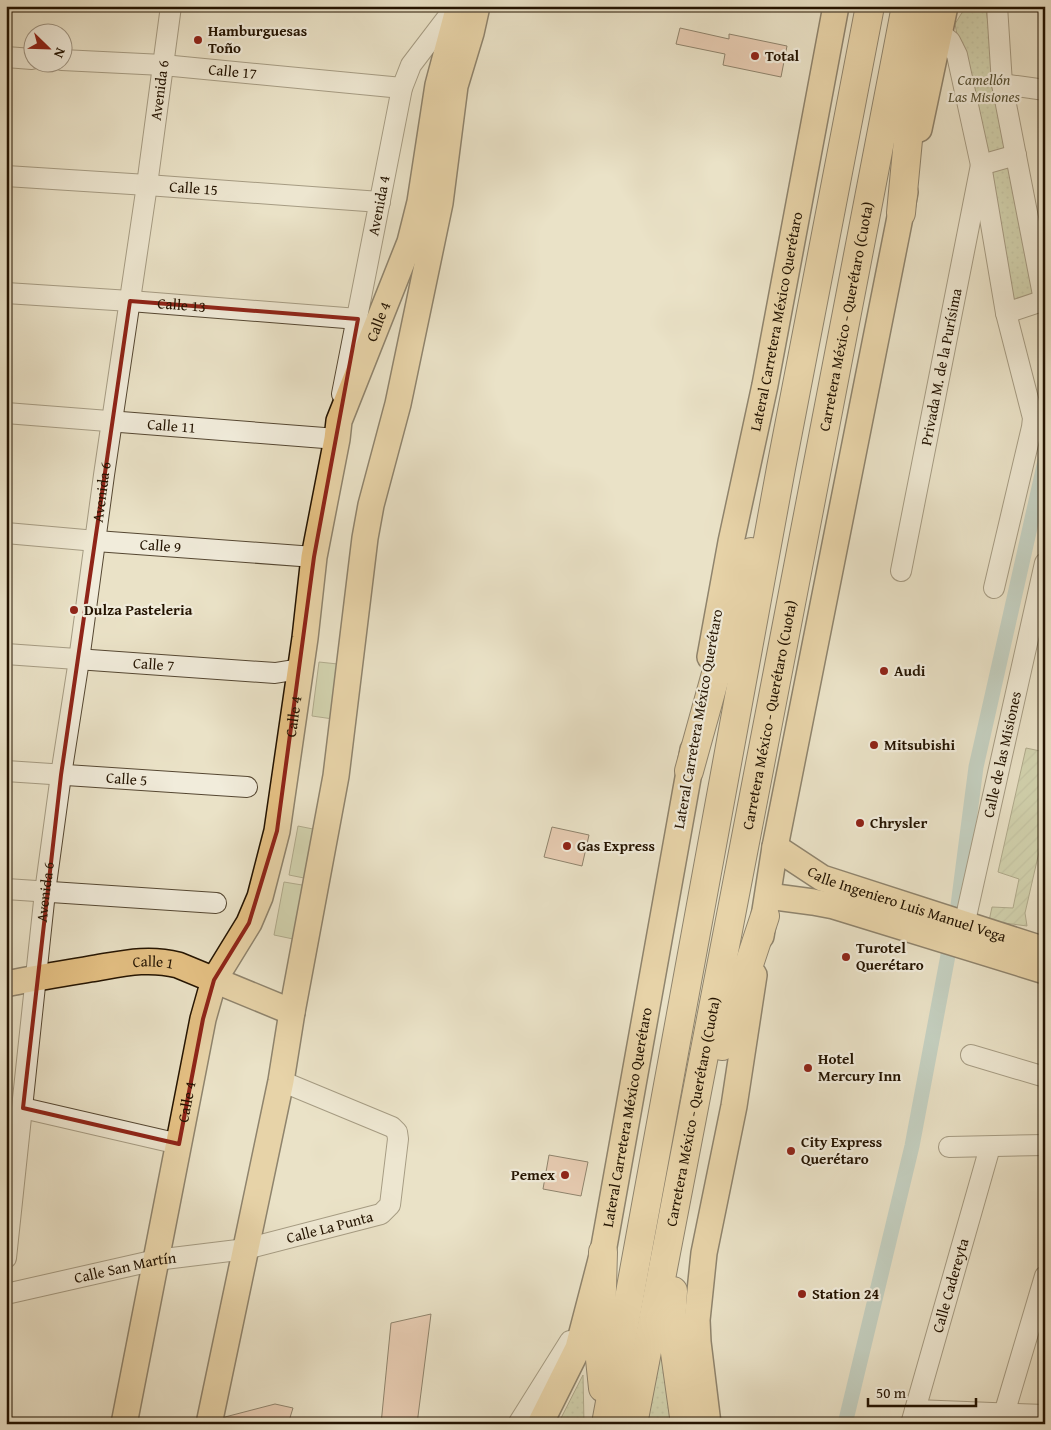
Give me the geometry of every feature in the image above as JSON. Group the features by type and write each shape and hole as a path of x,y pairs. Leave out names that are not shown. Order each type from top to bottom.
{"highway":[{"name":"Carretera México - Querétaro (Cuota)","path":"606,1424 781,468 870,6"},
{"name":"Carretera México - Querétaro (Cuota)","path":"633,1424 906,6"},
{"path":"901,213 914,77 941,14"},
{"path":"689,771 742,580 781,468"},
{"path":"686,1154 766,906"},
{"path":"676,1205 671,1324 685,1424"},
{"path":"603,1252 600,1359 606,1424"}],"main road":[{"name":"Calle 4","path":"124,1424 202,1019 214,980 249,923 260,897 277,831 305,638 314,557 338,430 410,242 420,202 438,86 458,6"},
{"path":"209,1424 281,1081 336,776 365,538 398,404 440,204 454,86 471,33 477,6"},
{"name":"Lateral Carretera México Querétaro","path":"540,1424 578,1348 603,1252 731,542 774,386 836,6"},
{"path":"708,1424 697,1320 704,1252 734,1106 776,847 856,400 901,213"},
{"name":"Calle Ingeniero Luis Manuel Vega","path":"776,847 822,878 1045,971"},
{"name":"Calle Ingeniero Luis Manuel Vega","path":"766,906 813,902 962,936 1045,950"},
{"name":"Calle 1","path":"6,984 141,961 161,960 178,964 292,1012"}],"street":[{"name":"Avenida 6","path":"6,1258 45,892 171,6"},
{"name":"Avenida 4","path":"338,430 344,381 358,319 402,88 410,65 458,6"},
{"path":"997,6 1002,84 1044,300 1006,313"},
{"path":"941,14 957,55 981,165 1006,313 1031,408 1032,427 994,588"},
{"path":"6,57 22,58"},
{"name":"Calle 17","path":"72,61 163,66 402,88"},
{"path":"1002,84 1045,90"},
{"path":"981,165 1016,155"},
{"name":"Privada M. de la Purísima","path":"901,571 981,165"},
{"name":"Calle 15","path":"6,176 380,202"},
{"name":"Calle 13","path":"6,294 130,301 358,319"},
{"name":"Calle 11","path":"6,413 112,422 338,430"},
{"name":"Calle 9","path":"6,533 96,542 314,557"},
{"name":"Calle de las Misiones","path":"962,936 1045,563"},
{"name":"Calle 7","path":"6,654 275,673 300,669"},
{"name":"Calle 5","path":"6,771 247,787"},
{"path":"6,889 216,903"},
{"path":"971,1056 1045,1077"},
{"name":"Calle La Punta","path":"246,1248 382,1214 390,1205 398,1139 397,1132 392,1127 281,1081"},
{"path":"23,1108 179,1144"},
{"path":"949,1147 1045,1145"},
{"name":"Calle Cadereyta","path":"913,1417 990,1147"},
{"name":"Calle San Martín","path":"6,1294 156,1260 246,1248"},
{"path":"1003,1419 1045,1276"},
{"path":"518,1424 588,1314"},
{"path":"913,1417 1003,1419 1045,1415"}],"highlighted area":[{"path":"130,301 358,319 314,557 277,831 249,923 214,980 203,1019 179,1144 23,1108 61,775"}],"green space":[{"name":"Camellón Las Misiones","path":"966,6 985,6 1014,154 982,161 955,24"},
{"path":"1012,163 1039,297 1014,303 986,168"},
{"path":"319,662 347,665 340,720 312,716"},
{"path":"1026,748 1045,752 1045,826 1025,913 1027,926 989,921 992,907 1013,908 1019,879 998,872"},
{"path":"298,826 318,830 309,879 289,875"},
{"path":"284,882 308,886 298,940 274,935"},
{"path":"665,1333 675,1424 647,1424"},
{"path":"583,1375 584,1424 558,1424"}],"building":[{"name":"Total","path":"680,28 729,39 729,34 787,46 781,77 723,65 725,54 676,44"},
{"name":"Gas Express","path":"552,827 589,835 582,866 544,857"},
{"name":"Pemex","path":"549,1155 588,1162 581,1196 543,1189"},
{"path":"431,1314 417,1424 381,1424 391,1323"},
{"path":"275,1404 293,1408 288,1424 224,1424 225,1417"}],"waterway":[{"path":"957,913 976,767 1045,461"},
{"path":"845,1424 912,1146 949,950"}],"tunnel":[{"path":"784,387 848,399"}],"place":[{"name":"Hamburguesas Toño","path":"198,40"},
{"name":"Total","path":"755,56"},
{"name":"Dulza Pasteleria","path":"74,610"},
{"name":"Audi","path":"884,671"},
{"name":"Mitsubishi","path":"874,745"},
{"name":"Chrysler","path":"860,823"},
{"name":"Gas Express","path":"567,846"},
{"name":"Turotel Querétaro","path":"846,957"},
{"name":"Hotel Mercury Inn","path":"808,1068"},
{"name":"City Express Querétaro","path":"791,1151"},
{"name":"Pemex","path":"565,1175"},
{"name":"Station 24","path":"802,1294"}]}
